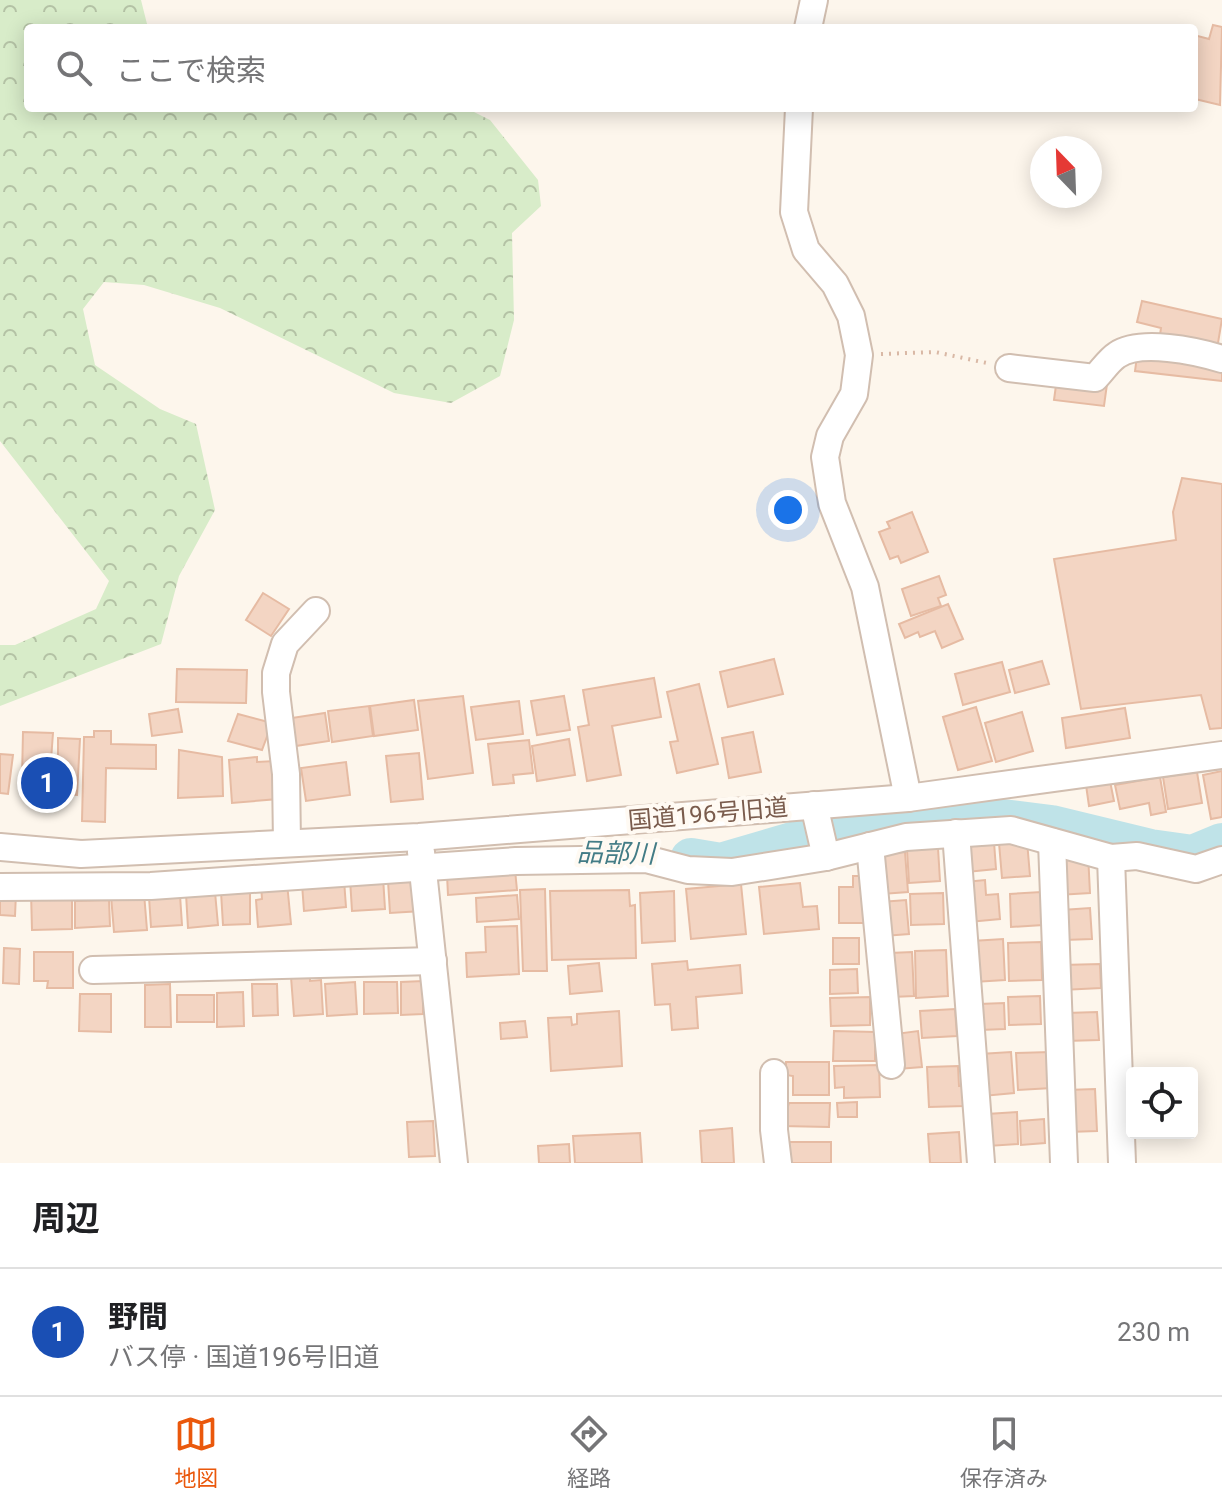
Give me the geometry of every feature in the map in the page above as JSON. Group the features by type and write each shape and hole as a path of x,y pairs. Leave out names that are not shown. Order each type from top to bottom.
{"street":[{"path":"809,24 814,0"},
{"path":"799,112 794,212 806,250 835,284 851,316 859,355 854,394 830,436 825,457 832,503 865,587 908,798"},
{"path":"1009,368 1095,378 1116,356 1133,347 1196,351 1222,359"},
{"path":"287,843 286,774 276,673 285,644 316,611"},
{"name":"国道196号旧道","path":"0,847 81,854 419,837 908,798 1222,755"},
{"path":"814,806 826,857"},
{"path":"0,887 151,886 516,861 646,859 688,870 732,872 826,857 906,837 1011,830 1111,858 1137,856 1196,869 1222,860"},
{"path":"956,833 981,1163"},
{"path":"419,837 454,1163"},
{"path":"1052,842 1064,1163"},
{"path":"870,846 891,1065"},
{"path":"1111,858 1122,1163"},
{"path":"93,970 433,961"},
{"path":"774,1073 774,1130 778,1163"}],"path":[{"path":"859,355 935,352 1009,368"}],"green space":[{"path":"0,0 141,0 147,24 24,24 24,112 474,112 490,120 538,180 541,206 512,233 514,320 500,376 451,403 394,393 220,308 144,285 104,282 83,309 95,365 160,409 196,424 215,510 179,576 161,644 0,706 0,645 15,645 96,609 109,581 0,441"}],"building":[{"path":"1213,25 1222,27 1220,105 1198,100 1198,36 1209,39"},
{"path":"1142,301 1222,319 1217,349 1160,335 1161,328 1137,322"},
{"path":"1137,356 1222,365 1222,381 1135,371"},
{"path":"1057,378 1107,384 1104,406 1054,400"},
{"path":"1182,478 1222,484 1222,728 1210,729 1201,695 1081,709 1054,559 1176,540 1173,512"},
{"path":"912,512 928,552 901,563 898,556 890,559 879,532 890,528 887,522"},
{"path":"939,576 946,595 938,598 941,606 911,616 902,589"},
{"path":"263,593 289,609 271,636 246,620"},
{"path":"948,604 963,639 942,648 935,631 920,637 918,632 905,638 899,624"},
{"path":"774,659 783,694 728,707 720,672"},
{"path":"1042,661 1049,684 1015,693 1009,670"},
{"path":"1002,662 1010,692 963,705 955,674"},
{"path":"177,669 247,670 246,703 176,702"},
{"path":"654,678 661,717 612,726 621,775 587,781 578,727 589,725 583,690"},
{"path":"699,684 718,764 677,773 670,742 678,741 667,692"},
{"path":"463,696 473,773 428,779 418,701"},
{"path":"564,696 570,730 537,735 531,701"},
{"path":"414,700 418,730 374,736 370,706"},
{"path":"519,701 523,734 476,740 471,707"},
{"path":"369,706 373,736 332,742 328,711"},
{"path":"976,707 992,761 958,770 943,717"},
{"path":"1125,708 1130,738 1066,748 1062,718"},
{"path":"178,709 182,732 152,736 149,714"},
{"path":"1022,712 1033,751 996,762 985,723"},
{"path":"325,713 329,741 289,747 285,719"},
{"path":"238,714 272,723 262,750 228,741"},
{"path":"94,731 111,731 111,744 156,745 156,769 106,768 105,822 82,821 84,737 94,737"},
{"path":"23,732 53,733 51,760 58,760 58,738 80,739 77,795 39,793 40,778 22,778"},
{"path":"753,732 761,772 729,778 722,738"},
{"path":"569,739 575,775 537,781 532,746"},
{"path":"529,740 533,773 513,775 514,783 493,785 488,744"},
{"path":"179,750 222,757 223,796 178,798"},
{"path":"419,753 423,799 391,802 386,756"},
{"path":"0,754 13,755 8,794 0,793"},
{"path":"257,757 257,762 275,761 278,799 232,803 229,760"},
{"path":"346,762 350,795 306,801 301,768"},
{"path":"1222,771 1222,817 1211,819 1203,775"},
{"path":"1197,772 1202,803 1168,809 1163,777"},
{"path":"1160,777 1166,812 1151,815 1149,803 1120,809 1115,785"},
{"path":"1110,781 1114,801 1089,806 1086,785"},
{"path":"1027,841 1030,876 1002,878 999,843"},
{"path":"994,842 996,869 967,872 965,845"},
{"path":"938,848 940,881 909,883 907,850"},
{"path":"905,852 908,892 882,894 879,854"},
{"path":"1088,854 1090,893 1058,895 1057,856"},
{"path":"515,870 517,890 448,895 447,875"},
{"path":"853,876 866,876 866,923 839,923 839,887 853,887"},
{"path":"383,877 385,909 352,911 350,879"},
{"path":"420,879 422,911 390,913 388,881"},
{"path":"344,880 346,907 304,911 302,884"},
{"path":"985,880 986,895 998,894 1000,919 969,922 965,882"},
{"path":"287,883 291,924 258,927 256,900 262,899 261,885"},
{"path":"800,883 803,907 817,906 819,929 764,934 759,887"},
{"path":"741,884 746,934 691,939 686,889"},
{"path":"250,889 250,924 223,925 221,892"},
{"path":"545,889 547,971 523,971 520,890"},
{"path":"629,890 630,906 635,905 636,958 552,960 550,891"},
{"path":"674,891 675,941 642,943 640,893"},
{"path":"0,892 16,893 15,916 0,915"},
{"path":"31,892 72,892 72,929 32,930"},
{"path":"215,892 218,925 188,928 186,894"},
{"path":"1041,892 1043,925 1011,927 1010,894"},
{"path":"144,893 147,930 114,932 111,896"},
{"path":"943,893 944,924 911,925 910,894"},
{"path":"180,895 182,925 151,927 149,897"},
{"path":"517,895 519,919 477,922 476,898"},
{"path":"109,900 110,926 75,928 75,901"},
{"path":"906,900 909,934 884,936 881,902"},
{"path":"1090,908 1092,939 1064,940 1062,910"},
{"path":"517,926 519,974 467,977 466,953 486,952 485,927"},
{"path":"833,938 859,938 859,964 833,964"},
{"path":"1003,939 1005,980 974,982 972,941"},
{"path":"1041,942 1042,980 1009,981 1008,943"},
{"path":"4,948 20,949 19,984 3,983"},
{"path":"946,950 948,996 916,998 915,951"},
{"path":"34,952 73,952 73,988 47,988 48,981 34,981"},
{"path":"912,952 914,996 892,997 890,953"},
{"path":"687,961 688,970 740,965 742,993 696,997 698,1028 672,1030 670,1004 655,1005 652,964"},
{"path":"599,963 602,991 570,994 568,966"},
{"path":"1100,964 1101,988 1062,990 1062,965"},
{"path":"857,969 858,993 830,994 830,970"},
{"path":"310,976 310,981 321,980 323,1014 294,1016 291,977"},
{"path":"423,981 423,1014 401,1015 401,982"},
{"path":"355,982 357,1014 327,1016 325,984"},
{"path":"364,982 397,982 398,1013 364,1014"},
{"path":"170,984 171,1027 145,1027 145,985"},
{"path":"252,984 277,984 278,1015 253,1016"},
{"path":"243,992 244,1026 217,1027 217,993"},
{"path":"80,994 111,994 111,1032 79,1031"},
{"path":"177,995 214,995 214,1022 177,1022"},
{"path":"1040,996 1041,1024 1009,1025 1008,997"},
{"path":"870,997 870,1025 831,1026 830,998"},
{"path":"1004,1003 1005,1029 980,1030 979,1004"},
{"path":"955,1009 957,1036 922,1038 920,1011"},
{"path":"619,1011 622,1066 551,1071 548,1018 571,1017 572,1025 577,1024 577,1014"},
{"path":"1097,1012 1099,1040 1066,1041 1066,1013"},
{"path":"525,1021 527,1037 501,1039 500,1023"},
{"path":"834,1031 875,1032 875,1061 833,1061"},
{"path":"918,1031 922,1067 898,1069 895,1034"},
{"path":"1011,1052 1014,1093 983,1096 980,1054"},
{"path":"1050,1052 1052,1088 1018,1090 1016,1053"},
{"path":"786,1062 829,1062 829,1095 793,1095 793,1076 786,1075"},
{"path":"879,1065 880,1097 844,1098 844,1087 835,1088 834,1066"},
{"path":"958,1066 959,1086 964,1086 965,1106 929,1107 927,1067"},
{"path":"1095,1089 1097,1131 1068,1132 1067,1090"},
{"path":"857,1102 857,1117 838,1117 837,1103"},
{"path":"789,1103 830,1103 829,1127 782,1126"},
{"path":"1017,1112 1018,1144 988,1146 987,1114"},
{"path":"1044,1119 1045,1143 1021,1145 1020,1121"},
{"path":"433,1121 435,1156 409,1157 407,1122"},
{"path":"732,1128 734,1163 702,1163 700,1131"},
{"path":"959,1132 961,1163 930,1163 928,1134"},
{"path":"640,1133 642,1163 575,1163 573,1136"},
{"path":"789,1142 831,1142 831,1163 789,1163"},
{"path":"569,1144 570,1163 539,1163 538,1146"}],"waterway":[{"name":"品部川","path":"691,859 721,864 837,830 1003,820 1051,826 1150,850 1193,856 1222,844"}],"place":[{"name":"野間","path":"47,783"}]}
